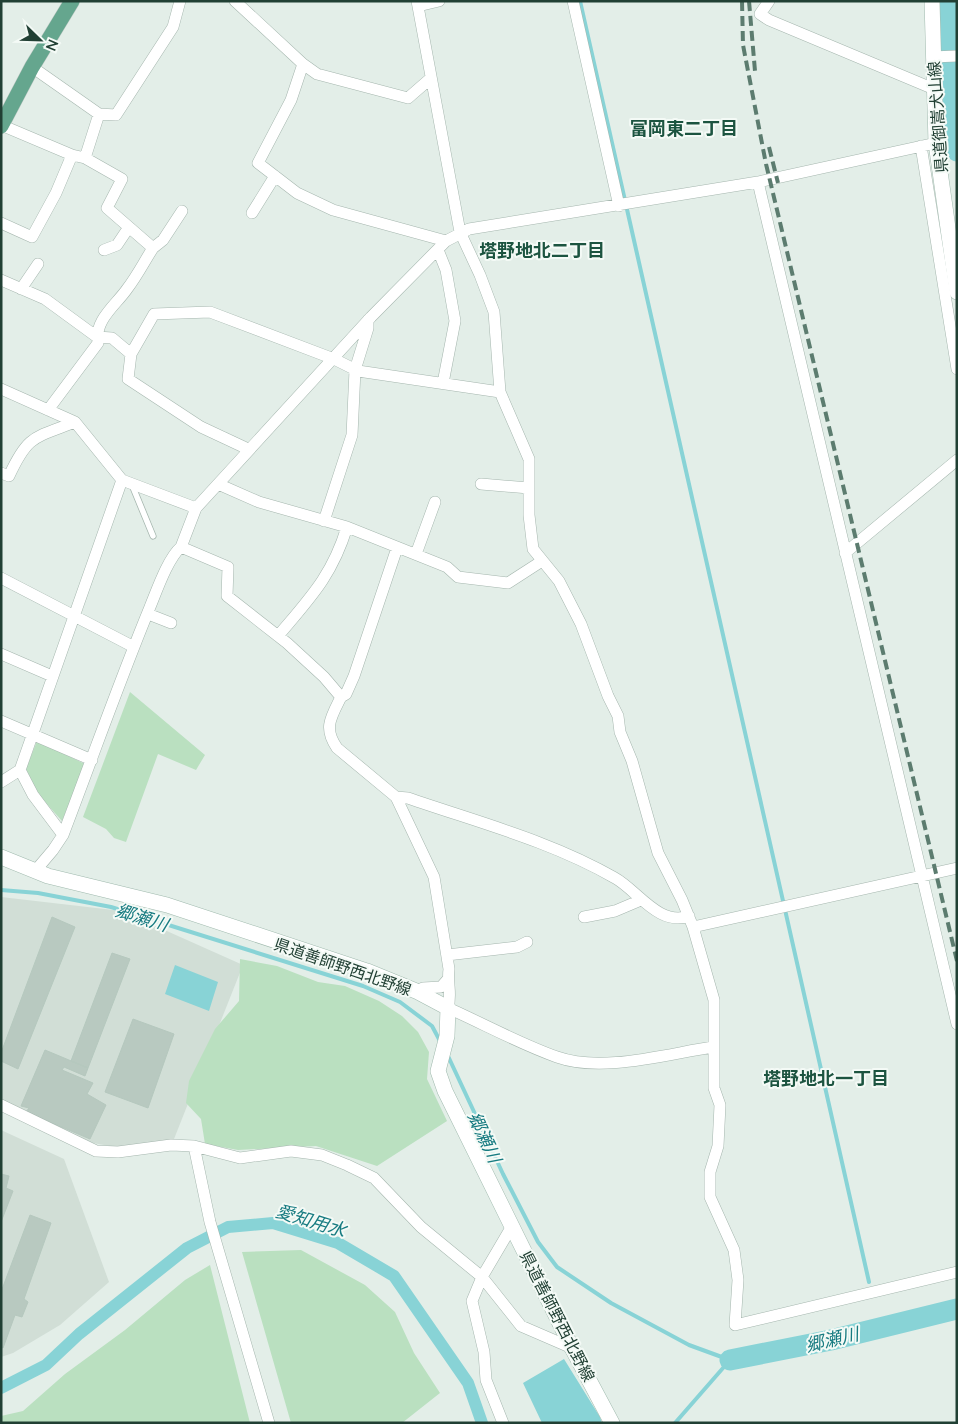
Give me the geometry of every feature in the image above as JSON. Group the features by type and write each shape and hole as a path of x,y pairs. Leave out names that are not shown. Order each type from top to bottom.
{"main road":[{"path":"1,125 32,67 72,1"},
{"name":"県道御嵩犬山線","path":"932,1 936,143 957,292"},
{"name":"県道善師野西北野線","path":"1,857 48,876 167,905 366,971 416,991 448,1008 448,1036 438,1071 445,1091 572,1348 612,1423"}],"street":[{"path":"32,67 99,114 116,115 173,27 180,1"},
{"path":"234,1 303,64 317,74 408,98 431,78"},
{"path":"439,1 417,4 460,232 480,275 494,312 500,392 529,459 530,537 533,549 559,580 618,716 620,732 632,761 658,853 691,922 714,1000 712,1047 714,1088 720,1105 718,1146 710,1172 710,1197 734,1250 738,1280 735,1325 957,1272"},
{"path":"573,1 619,206"},
{"path":"769,1 760,14 769,20 934,88"},
{"path":"935,57 957,56"},
{"path":"303,64 291,100 258,163 297,193 332,210 442,245"},
{"path":"85,158 99,114"},
{"path":"1,125 72,155 85,158 122,179 107,208 153,248"},
{"path":"36,870 53,850 62,835 134,647 176,551 181,546 196,508 368,320 442,245 460,232 758,182 936,143"},
{"path":"920,146 957,369"},
{"path":"1,223 32,237 56,193 72,155"},
{"path":"252,214 275,176"},
{"path":"758,182 957,1024"},
{"path":"48,410 98,343 97,337 106,313 126,290 153,248 164,240 182,211"},
{"path":"104,250 117,245 129,227"},
{"path":"442,245 455,321 443,383"},
{"path":"21,289 38,264"},
{"path":"1,280 45,300 97,337 112,338 131,354"},
{"path":"248,449 201,427 134,385 128,379 131,354 154,314 210,312 334,359 356,370 500,392"},
{"path":"324,521 352,435 356,370 368,328 368,320"},
{"path":"1,389 75,422 127,482 196,508"},
{"path":"1,473 9,476 21,450 32,439 75,422"},
{"path":"845,553 957,460"},
{"path":"1,782 20,770 34,734 52,676 127,482"},
{"path":"218,484 259,502 347,528 416,554 447,567 458,577 508,583 542,561"},
{"path":"480,484 529,488"},
{"path":"416,554 435,502"},
{"path":"278,636 322,584 339,554 347,528"},
{"path":"181,546 228,567 227,596 278,636 324,677 341,697"},
{"path":"397,548 354,676 346,694 341,697 329,720 331,739 337,748 396,797 434,877 452,996 448,1008 558,1058 594,1063 626,1062 712,1047"},
{"path":"1,578 134,647"},
{"path":"148,614 171,624"},
{"path":"1,654 52,676"},
{"path":"1,721 92,760"},
{"path":"20,770 33,796 62,835"},
{"path":"396,797 408,798 555,849 617,879 641,900 659,912 691,922 791,907 957,868"},
{"path":"584,917 616,911 641,900"},
{"path":"447,955 518,947 527,942"},
{"path":"416,991 423,988 441,987 448,979"},
{"path":"1,1105 96,1151 118,1152 171,1145 194,1146 240,1158 291,1151 322,1154 374,1178 421,1226 482,1277 521,1326 572,1348"},
{"path":"194,1146 210,1222 270,1423"},
{"path":"503,1423 486,1380 484,1352 472,1308 472,1301 482,1277 512,1226"}],"lane":[{"path":"127,482 153,536"}],"shaded area":[{"path":"1,897 122,911 243,965 174,1139 126,1149 71,1139 1,1100"},
{"path":"1,1130 64,1159 109,1282 60,1325 13,1353 1,1357"}],"green space":[{"path":"130,692 205,755 196,770 158,754 126,842 114,838 106,829 83,817"},
{"path":"37,741 85,764 62,821 38,794 26,769"},
{"path":"240,959 277,966 318,982 345,986 379,1001 402,1016 418,1032 429,1052 427,1079 447,1121 377,1166 316,1146 238,1150 205,1144 201,1119 186,1103 189,1081 215,1029 239,1001"},
{"path":"301,1250 365,1285 395,1312 414,1353 440,1393 402,1423 291,1423 242,1252"},
{"path":"210,1265 250,1423 1,1423 1,1416 23,1411 65,1374 125,1330 185,1280"}],"water":[{"path":"175,965 218,982 209,1011 165,994"},
{"path":"564,1359 602,1423 542,1423 523,1383"}],"building":[{"path":"52,917 75,927 18,1069 1,1061 1,1053"},
{"path":"112,953 130,959 88,1068 71,1061"},
{"path":"133,1019 174,1034 148,1108 105,1092"},
{"path":"45,1050 88,1068 85,1076 64,1067 62,1070 93,1083 87,1094 106,1105 90,1139 26,1112 29,1108 21,1106"},
{"path":"1,1174 9,1176 6,1188 13,1191 1,1222"},
{"path":"30,1215 51,1223 24,1299 28,1302 22,1317 15,1315 3,1348 1,1347 1,1292"}],"waterway":[{"path":"580,1 869,1282"},
{"name":"郷瀬川","path":"949,1 947,62 957,151"},
{"name":"郷瀬川","path":"1,890 38,893 111,907 363,986 400,1002 432,1026 440,1041"},
{"name":"郷瀬川","path":"448,1056 503,1174 538,1242 557,1267 611,1303 689,1345 730,1360 675,1423"},
{"name":"愛知用水","path":"1,1388 46,1365 79,1334 187,1248 228,1227 273,1223 338,1243 394,1276 468,1383 482,1423"},
{"name":"郷瀬川","path":"730,1360 831,1340 957,1309"}],"railway":[{"path":"742,1 743,45 766,164 957,961"},
{"path":"749,1 755,71"},
{"path":"769,147 778,183"}],"district":[{"name":"富岡東二丁目","path":"684,128"},
{"name":"塔野地北二丁目","path":"542,250"},
{"name":"塔野地北一丁目","path":"826,1078"}]}
